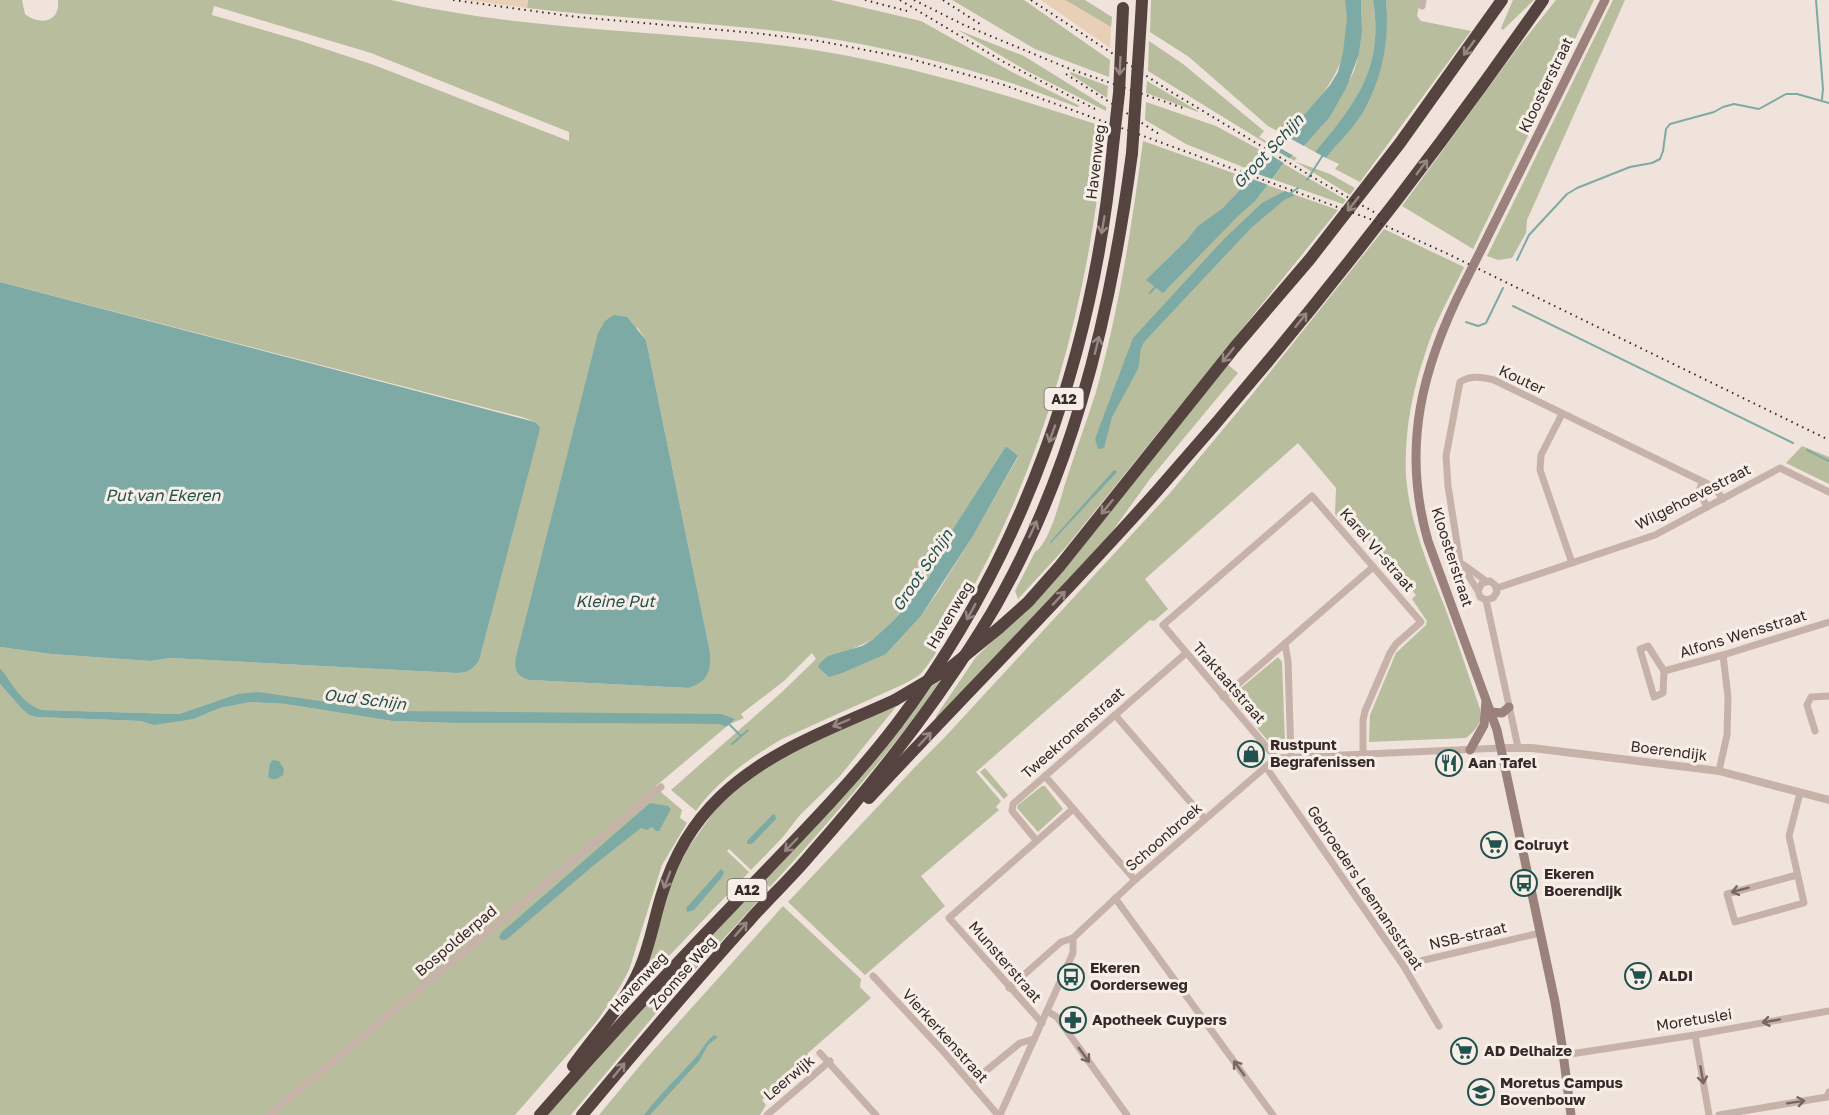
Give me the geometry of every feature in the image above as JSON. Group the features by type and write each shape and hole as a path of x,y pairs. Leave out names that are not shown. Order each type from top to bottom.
{"highway":[{"name":"A12","path":"811,855 888,763 934,703 981,630 1006,586 1038,518 1070,439 1091,368 1117,251 1132,153 1142,0"},
{"path":"539,1115 578,1059 624,1001 641,966 662,895 676,858 694,829 718,798 776,754 800,741 895,700 951,667 1028,602 1059,567 1234,348 1310,259 1400,143 1502,0"},
{"path":"811,855 837,833 1158,490 1344,268 1421,169 1543,0"},
{"name":"Havenweg","path":"539,1115 655,986 806,829 856,773 896,724 942,660 990,578 1024,504 1064,401 1091,289 1106,208 1119,93 1123,4"},
{"name":"Zoomse Weg","path":"582,1115 735,937 811,855"}],"main road":[{"name":"Kloosterstraat","path":"1571,1115 1564,1055 1502,748 1486,696 1428,541 1420,505 1415,459 1418,417 1426,376 1443,330 1605,0"},
{"path":"1470,750 1484,725 1486,696"},
{"path":"1491,712 1502,713 1509,707"}],"street":[{"name":"Kouter","path":"1478,591 1460,562 1448,486 1446,456 1460,382 1467,378 1480,377 1494,381 1714,487 1723,499"},
{"path":"1562,414 1541,455 1540,470 1572,563"},
{"name":"Wilgehoevestraat","path":"1486,600 1495,597 1497,588 1655,535 1780,468 1829,492"},
{"path":"1702,482 1698,491 1707,507"},
{"name":"Karel VI-straat","path":"1162,625 1312,496 1421,622 1396,644 1373,692 1363,720 1364,756"},
{"path":"1460,562 1486,581 1493,582 1497,588"},
{"path":"1223,697 1373,567"},
{"path":"1486,581 1480,584 1478,591 1480,597 1486,600 1518,747"},
{"name":"Alfons Wensstraat","path":"1664,671 1829,622"},
{"name":"Traktaatstraat","path":"1162,625 1276,758"},
{"path":"1285,644 1288,661 1291,757"},
{"name":"Alfons Wensstraat","path":"1648,646 1664,671 1663,693 1654,697 1640,649 1648,646"},
{"name":"Tweekronenstraat","path":"1036,840 1012,811 1015,801 1185,654"},
{"path":"1719,771 1727,735 1728,698 1724,655"},
{"path":"1815,730 1807,705 1811,697 1829,696"},
{"path":"1115,716 1205,819"},
{"name":"Boerendijk","path":"1502,748 1518,747 1719,771 1829,800"},
{"path":"1276,758 1364,756 1502,748"},
{"name":"Schoonbroek","path":"1009,988 1060,942 1072,938 1276,758"},
{"name":"Gebroeders Leemansstraat","path":"1266,766 1403,965 1439,1026"},
{"path":"1045,776 1136,880"},
{"name":"Bospolderpad","path":"269,1115 661,788"},
{"path":"1797,876 1727,894 1735,922 1804,903 1789,836 1800,793"},
{"path":"1036,840 1073,809"},
{"name":"Munsterstraat","path":"1036,840 949,918 1042,1023"},
{"path":"1115,898 1273,1115"},
{"name":"NSB-straat","path":"1403,965 1540,933"},
{"path":"999,1115 1073,953 1072,938"},
{"name":"Vierkerkenstraat","path":"873,976 999,1115"},
{"path":"1047,1011 1057,1017 1127,1115"},
{"name":"Moretuslei","path":"1564,1055 1829,1011"},
{"path":"1695,1035 1709,1115"},
{"path":"970,1083 1020,1043 1034,1039"},
{"path":"820,1053 876,1115"},
{"name":"Leerwijk","path":"767,1115 830,1062"},
{"path":"1719,1115 1828,1096"}],"green space":[{"path":"0,0 22,0 25,14 42,21 53,17 58,7 58,0 391,0 438,10 532,23 723,39 855,57 939,77 1105,127 1088,253 1075,315 1040,437 991,553 938,649 921,673 904,684 782,739 758,754 724,780 696,811 671,790 816,659 812,653 784,681 741,714 744,718 730,724 387,711 237,694 179,714 42,710 24,701 0,668 0,647 51,654 150,661 170,658 456,673 469,670 479,661 540,427 535,422 522,417 0,282","holes":["214,6 371,53 569,132 569,141 374,65 212,15","637,327 646,340 710,652 687,688 530,680","1006,446 1018,457 973,536 921,616 886,654 852,649 872,640 892,622 929,577 947,538"]},
{"path":"528,0 831,0 921,21 1012,72 1080,106 1077,107 980,73 881,48 814,36 742,27 527,8"},
{"path":"952,0 1024,0 1110,60 1109,77 1035,49"},
{"path":"1065,0 1085,0 1112,17 1111,27"},
{"path":"1151,0 1345,0 1346,42 1334,76 1325,91 1286,136 1268,126 1189,57 1150,32"},
{"path":"1361,0 1373,0 1374,46 1370,65 1364,83 1354,100 1315,152 1304,146 1330,117 1354,71 1362,32"},
{"path":"1386,0 1420,0 1417,16 1421,21 1471,31 1360,182 1335,169 1339,164 1326,158 1351,129 1371,97 1382,62 1386,36"},
{"path":"1513,0 1534,0 1503,30 1501,28"},
{"path":"1556,0 1594,0 1473,249 1402,206 1516,50"},
{"path":"1613,0 1625,0 1527,220 1526,233 1512,258 1498,260 1487,256"},
{"path":"958,30 1024,56 1106,107 1106,111 1027,71"},
{"path":"1149,41 1183,64 1264,131 1259,137 1297,158 1294,161 1148,71"},
{"path":"1071,72 1108,86 1107,98 1070,74"},
{"path":"1147,81 1198,111 1198,112 1146,93"},
{"path":"1146,102 1216,126 1271,156 1255,172 1186,144 1145,120"},
{"path":"1143,141 1338,210 1066,547 1018,599 1015,591 1050,529 1096,392 1112,330 1124,267"},
{"path":"1295,162 1330,174 1355,188 1350,195"},
{"path":"1284,164 1346,200 1343,204 1272,179"},
{"path":"1384,229 1464,267 1433,331 1420,368 1408,429 1406,475 1411,508 1420,541 1480,709 1480,722 1476,729 1466,738 1369,742 1370,715 1396,653 1426,625 1427,621 1412,599 1416,595 1349,517 1342,522 1335,514 1336,488 1298,443 1145,579 1168,609 1154,621 1150,620 976,772 1001,801 996,807 999,810 921,876 945,906 865,975 788,902 945,737 1170,493"},
{"path":"1227,364 1238,373 1150,479 1103,544 937,718 936,716 976,657 1022,613"},
{"path":"1802,446 1829,457 1829,484 1786,463"},
{"path":"1278,657 1282,662 1285,743 1281,747 1273,747 1233,699 1235,693"},
{"path":"943,679 860,786 815,837 770,887 763,881 904,724 932,686"},
{"path":"0,684 21,708 29,715 36,717 147,723 194,719 220,708 251,702 285,704 392,721 719,724 726,727 656,786 682,810 680,818 687,823 662,865 629,970 597,1021 515,1115 0,1115"},
{"path":"899,703 840,776 800,815 782,838 751,870 729,849 727,851 749,872 650,976 629,1002 627,1001 673,878 688,848 718,806 768,764"},
{"path":"985,768 1008,795 1004,799 980,772"},
{"path":"1042,786 1045,786 1063,809 1038,832 1017,808"},
{"path":"761,883 768,890 662,1006 571,1115 548,1115 658,991"},
{"path":"783,906 861,979 860,987 871,998 808,1053 808,1060 762,1100 766,1105 760,1115 599,1115 642,1063"}],"sand":[{"path":"466,0 528,0 527,8"},
{"path":"1041,0 1065,0 1111,27 1110,48"}],"water":[{"path":"1345,0 1361,0 1362,32 1359,54 1347,86 1330,117 1304,146 1285,162 1255,201 1163,293 1146,280 1198,226 1223,208 1277,151 1286,136 1330,85 1338,72 1343,52 1347,19"},
{"path":"1373,0 1386,0 1387,14 1383,59 1375,88 1362,114 1326,158 1315,152 1354,100 1370,65 1374,46"},
{"path":"1285,191 1295,195 1284,200 1251,228 1144,342 1137,371 1112,417 1104,448 1098,449 1095,439 1133,338 1225,238 1262,203"},
{"name":"Put van Ekeren","path":"0,282 535,422 540,427 539,433 479,661 469,670 456,673 170,658 150,661 51,654 0,647"},
{"name":"Kleine Put","path":"614,315 627,317 646,340 710,652 707,675 700,683 688,688 530,680 522,677 515,666 598,333 605,321"},
{"path":"1006,446 1018,456 973,536 921,616 886,654 829,677 818,667 820,663 828,656 862,646 872,640 892,622 929,577 947,538"},
{"path":"1114,470 1117,472 1050,544 1050,542"},
{"path":"0,668 28,703 42,710 179,714 237,694 259,692 387,711 721,714 735,719 726,727 719,724 392,721 285,704 251,702 220,708 194,719 154,725 140,721 36,717 29,715 21,708 0,684"},
{"path":"273,760 279,761 284,769 283,775 274,779 268,777 270,763"},
{"path":"650,803 668,806 671,809 659,831 652,827 647,830 641,828 506,940 501,940 499,937 502,932"},
{"path":"773,814 776,819 752,844 747,844 747,841"},
{"path":"721,869 724,872 722,877 694,910 687,912 686,908"},
{"path":"714,1035 718,1037 708,1045 699,1061 650,1115 644,1115 696,1057"}],"pier":[{"path":"1284,135 1307,147 1296,157 1276,146"},
{"path":"1274,149 1292,160 1287,165 1269,154"},
{"path":"1252,172 1275,180 1271,186 1247,177"}],"waterway":[{"path":"1816,0 1822,99"},
{"path":"1517,260 1529,235 1567,194 1630,167 1652,163 1660,159 1666,129 1670,124 1734,104 1759,109 1786,94 1797,94 1829,103"},
{"path":"1307,180 1323,155"},
{"path":"1288,195 1298,188"},
{"name":"Groot Schijn","path":"1150,293 1156,286"},
{"path":"1466,322 1478,326 1486,323 1503,288"},
{"path":"1513,306 1793,443"},
{"path":"1807,450 1829,461"},
{"name":"Oud Schijn","path":"728,723 741,736"},
{"name":"Oud Schijn","path":"732,744 748,730"}],"railway":[{"path":"453,0 577,17 819,41 907,58 1004,85 1370,219 1446,253 1829,440"},
{"path":"865,0 911,12"},
{"path":"900,0 1002,61 1097,110"},
{"path":"914,0 964,25 1070,69 1186,109"},
{"path":"943,0 983,26"},
{"path":"1031,0 1168,90 1379,215"},
{"path":"1066,74 1159,134"}],"place":[{"name":"Rustpunt Begrafenissen","path":"1251,754"},
{"name":"Aan Tafel","path":"1449,763"},
{"name":"Colruyt","path":"1494,845"},
{"name":"Ekeren Boerendijk","path":"1524,883"},
{"name":"ALDI","path":"1638,976"},
{"name":"Ekeren Oorderseweg","path":"1071,977"},
{"name":"Apotheek Cuypers","path":"1073,1020"},
{"name":"AD Delhaize","path":"1464,1051"},
{"name":"Moretus Campus Bovenbouw","path":"1481,1092"}]}
